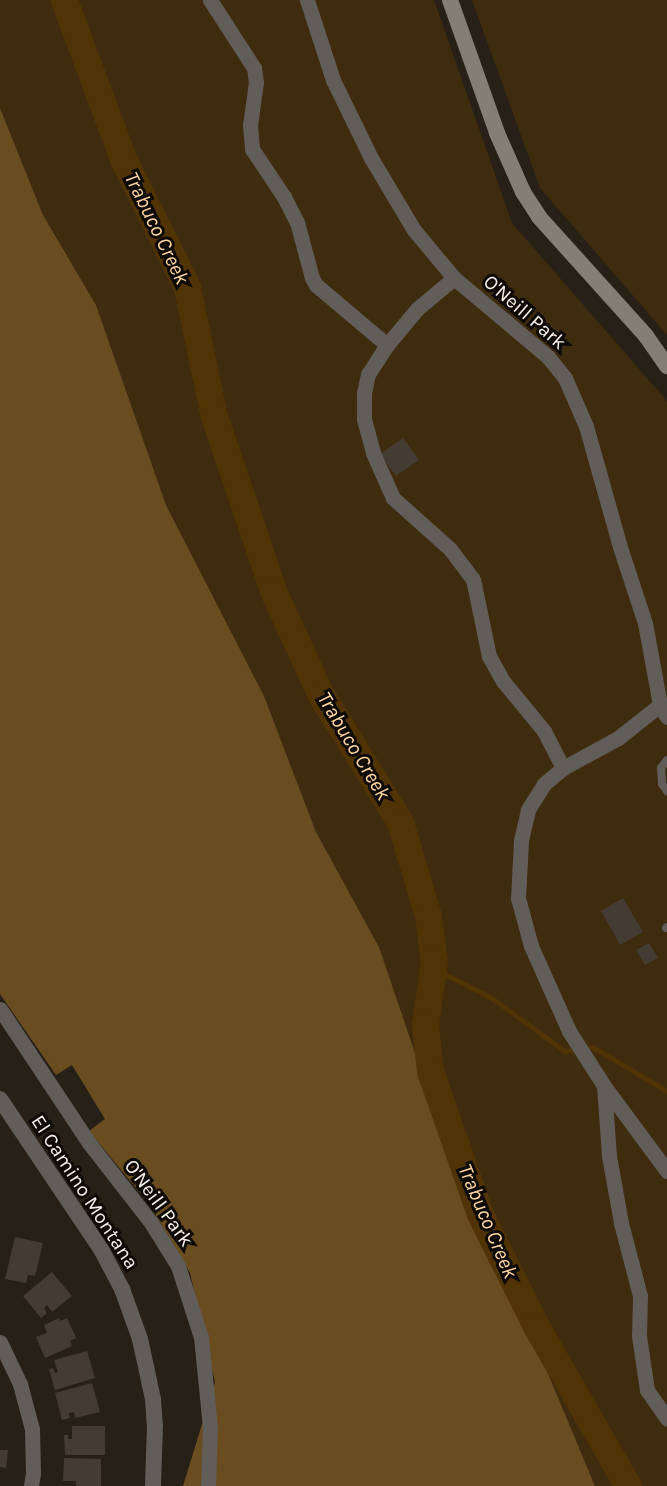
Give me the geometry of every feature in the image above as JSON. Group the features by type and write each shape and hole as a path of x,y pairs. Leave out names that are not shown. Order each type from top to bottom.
{"main road":[{"path":"450,0 497,133 523,192 539,217 631,318 667,366"}],"street":[{"path":"210,0 254,68 256,82 250,125 252,149 284,197 297,222 312,278 316,285 387,345"},
{"name":"O'Neill Park","path":"307,0 333,80 371,158 414,230 454,278 548,357 566,378 586,426 620,547 645,623 663,711"},
{"path":"454,278 417,309 387,345 368,374 364,393 364,419 382,477 393,498 450,549 473,579 489,656 503,681 544,731 563,768"},
{"path":"663,711 563,768 544,784 528,810 521,841 518,898 531,946 574,1038 603,1086 667,1171"},
{"name":"O'Neill Park","path":"0,1009 89,1143 150,1221 178,1266 201,1337 210,1427 208,1486"},
{"path":"603,1086 609,1156 640,1296 639,1336 648,1390 667,1419"},
{"name":"El Camino Montana","path":"0,1099 102,1251 122,1289 140,1339 153,1399 155,1425 153,1486"},
{"path":"0,1342 20,1384 32,1429 31,1486"}],"lane":[{"path":"667,760 661,768 662,784 667,791"}],"shaded area":[{"path":"0,0 434,0 512,223 667,401 667,1486 595,1486 542,1359 458,1179 379,947 316,832 264,696 166,505 96,305 43,215 0,108"},
{"path":"472,0 667,0 667,335 540,188"},
{"path":"0,108 43,215 96,305 166,505 264,696 316,832 379,947 458,1179 542,1359 595,1486 183,1486 215,1382 190,1273 150,1205 89,1131 105,1119 72,1065 56,1075 0,994"}],"building":[{"path":"403,438 419,460 396,476 380,454"},
{"path":"623,898 643,932 620,945 601,911"},
{"path":"649,943 658,958 645,965 636,950"},
{"path":"15,1237 43,1243 35,1276 28,1275 26,1283 5,1279"},
{"path":"52,1272 72,1296 52,1312 47,1305 44,1308 47,1313 41,1318 23,1296"},
{"path":"59,1318 60,1321 67,1318 76,1338 70,1341 72,1346 45,1358 36,1337 47,1333 44,1325"},
{"path":"87,1351 95,1378 55,1390 49,1369 53,1368 55,1373 58,1372 54,1360"},
{"path":"92,1383 100,1412 75,1418 74,1412 69,1413 70,1418 62,1420 55,1393"},
{"path":"72,1426 105,1426 105,1455 65,1455 64,1435 72,1439"},
{"path":"0,1450 8,1450 6,1468 0,1467"},
{"path":"64,1458 101,1459 101,1486 76,1486 76,1481 63,1481"}],"waterway":[{"name":"Trabuco Creek","path":"64,0 124,161 187,287 213,413 274,593 321,695 400,822 428,916 434,961 425,1024 430,1071 480,1214 536,1326 628,1486"},
{"path":"434,961 445,974 492,998 565,1051 593,1047 667,1091"}]}
